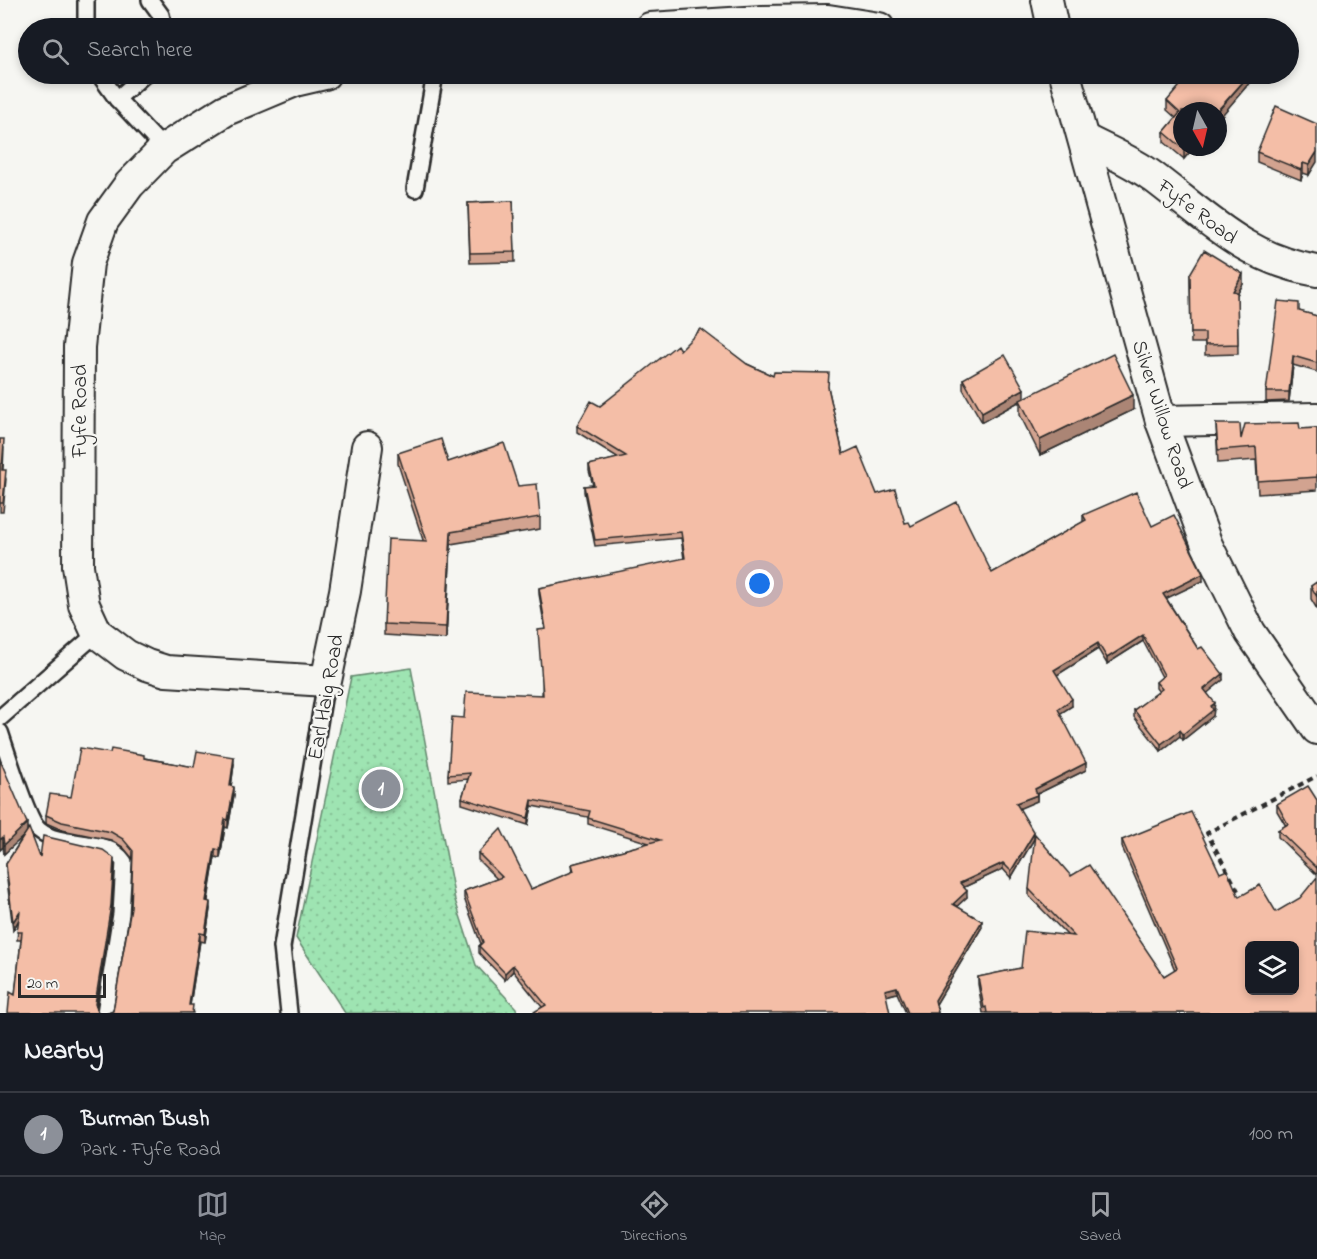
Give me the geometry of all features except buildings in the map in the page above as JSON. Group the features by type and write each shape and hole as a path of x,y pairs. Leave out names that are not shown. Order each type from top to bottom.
{"street":[{"path":"1047,0 1051,18"},
{"name":"Fyfe Road","path":"288,84 226,110 164,149 129,185 103,221 88,263 79,347 78,566 84,605 97,633 126,655 166,671 326,681"},
{"name":"Silver Willow Road","path":"1068,84 1161,422 1207,545 1250,632 1317,729"},
{"name":"Fyfe Road","path":"1084,139 1144,171 1204,219 1259,254 1287,266 1317,271"},
{"path":"1161,422 1317,418"},
{"name":"Earl Haig Road","path":"326,681 345,591 367,447"}],"lane":[{"path":"86,0 86,18"},
{"path":"150,0 162,18"},
{"path":"106,84 117,99 164,149"},
{"path":"117,99 134,84"},
{"path":"416,189 433,84"},
{"path":"0,718 97,633"},
{"name":"Earl Haig Road","path":"290,1013 282,970 282,946 326,681"},
{"path":"0,732 21,787 28,816 36,826 52,837 112,850 124,862 121,914 105,1013"}],"path":[{"path":"1245,904 1207,833 1317,776"}],"green space":[{"path":"411,668 455,900 476,965 516,1008 517,1013 345,1013 296,938 351,677"}],"place":[{"name":"Burman Bush","path":"381,789"}]}
